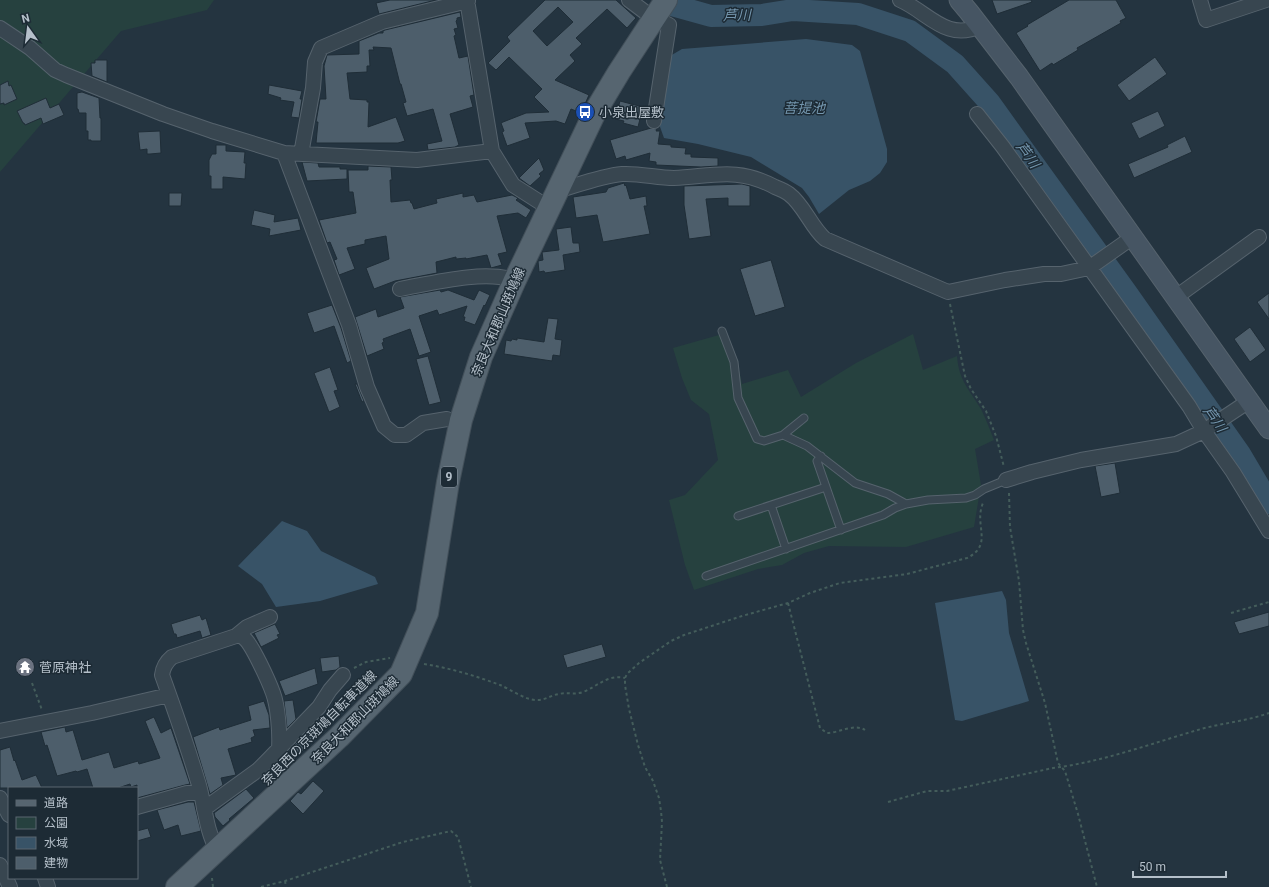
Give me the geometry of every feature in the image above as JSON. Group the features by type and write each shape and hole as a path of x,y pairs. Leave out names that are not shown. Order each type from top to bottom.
{"main road":[{"name":"奈良大和郡山斑鳩線","path":"177,887 338,737 401,674 427,613 448,482 461,420 481,357 515,280 595,112 660,10"}],"street":[{"path":"629,0 660,10 669,25 654,122"},
{"path":"900,0 935,22 948,28 960,31 970,30 980,26"},
{"path":"1200,0 1206,20 1266,0"},
{"path":"301,154 314,88 315,62 321,48 382,22 467,1 492,151 513,185 553,199 606,177 622,174 667,178 728,174 751,177 766,182 789,194 795,200 818,233 825,239 948,292 1005,280 1044,274 1061,274 1089,268 1133,237"},
{"path":"962,1 1019,77 1249,401 1267,424"},
{"path":"0,28 30,48 55,70 66,75 163,114 284,153 417,160 492,151"},
{"path":"977,114 1189,406 1204,431 1233,472 1269,531"},
{"path":"284,153 349,325 367,387 384,426 395,435 406,435 423,423 447,419"},
{"path":"1176,297 1259,237"},
{"path":"400,289 481,276 515,280"},
{"path":"1006,480 1081,460 1176,444 1204,431 1249,401"},
{"path":"236,636 247,627 270,617"},
{"path":"217,850 213,842 194,766 162,674 164,665 168,660 178,654 236,636 242,636 251,647 273,693 280,734 279,749"},
{"path":"204,809 258,770 319,707 330,690 343,675"},
{"path":"0,731 169,696"},
{"path":"138,807 187,793 201,793"},
{"path":"0,798 8,813"},
{"path":"0,865 10,887"}],"lane":[{"path":"722,331 734,362 738,398 757,439 764,441 783,435 804,418"},
{"path":"783,435 807,446 855,483 888,494 906,504"},
{"path":"821,456 817,461 841,530"},
{"path":"706,576 883,515 906,504 928,500 966,498 1006,480"},
{"path":"738,516 826,487"},
{"path":"771,505 786,549"}],"path":[{"path":"948,292 965,376 971,389 986,411 996,436 1010,503 1010,527 1019,581 1023,630 1046,703 1058,763 1065,771 1097,887"},
{"path":"667,887 660,860 662,822 660,805 653,781 645,767 638,745 626,693 625,678 627,674 639,663 671,641 684,635 788,603 810,593 840,583 907,574 967,558 980,548 982,543 980,512 983,503 993,486"},
{"path":"1231,613 1269,602"},
{"path":"788,603 820,728 827,733 857,727 865,730"},
{"path":"343,675 366,662 391,658"},
{"path":"423,663 478,677 535,701 557,694 577,694 614,676 625,678"},
{"path":"32,683 41,706"},
{"path":"888,802 927,791 947,791 1061,767 1116,754 1211,726 1269,713"},
{"path":"262,887 285,881 403,842 451,832 458,837 471,887"},
{"path":"285,881 286,887"}],"green space":[{"path":"0,0 214,0 207,10 121,31 0,172"},
{"path":"726,333 737,361 742,384 788,370 801,397 856,363 913,334 923,370 957,356 962,378 981,409 994,440 975,449 981,485 974,527 906,547 829,546 804,553 782,565 758,569 694,590 685,565 669,500 685,495 718,460 709,414 691,400 682,378 673,348"}],"water":[{"name":"菩提池","path":"806,39 852,45 860,51 887,149 887,162 880,173 870,181 849,190 819,214 802,188 751,157 698,144 664,138 659,124 670,56 682,49"},
{"path":"282,521 307,531 321,551 375,577 378,584 320,601 276,607 262,584 238,566"},
{"path":"1002,591 1006,600 1009,633 1029,701 962,721 955,720 935,603"}],"building":[{"path":"390,0 436,0 379,14 376,3"},
{"path":"545,0 616,0 636,18 627,28 607,9 576,38 582,44 570,55 575,61 555,80 589,95 581,113 571,109 565,124 556,121 525,123 530,138 507,146 502,132 504,131 501,123 526,113 549,112 534,97 542,89 509,57 496,70 488,63 510,41 507,37","holes":["558,7 573,22 547,46 533,31"]},
{"path":"992,0 1031,0 1032,2 997,14"},
{"path":"1069,0 1116,0 1126,18 1120,21 1121,23 1077,48 1078,50 1040,71 1016,33"},
{"path":"460,12 461,17 457,18 456,21 458,28 454,29 456,35 454,36 459,58 468,56 474,95 470,96 473,107 450,114 459,145 455,147 428,150 427,144 442,141 433,109 407,116 403,103 406,102 391,48 373,47 374,50 369,50 370,66 367,66 367,72 347,73 350,99 367,100 367,102 369,102 368,127 396,117 405,141 398,143 316,143 318,122 316,122 320,99 326,99 324,66 327,55 359,54 359,41 379,33 383,33 385,30"},
{"path":"1155,57 1167,74 1129,101 1117,85"},
{"path":"95,60 107,60 107,82 92,76 91,63 95,63"},
{"path":"8,81 9,86 11,85 17,99 4,105 4,103 0,104 0,85"},
{"path":"269,85 302,91 299,118 291,117 294,102 280,100 281,98 268,94"},
{"path":"82,92 99,98 101,141 88,140 88,131 86,131 86,113 79,113 77,109 77,93"},
{"path":"46,98 50,108 59,104 64,115 43,124 41,118 25,125 17,111"},
{"path":"620,101 643,107 638,127 615,119"},
{"path":"1158,111 1165,126 1139,139 1131,123"},
{"path":"651,128 657,129 656,131 660,131 658,144 686,148 685,154 691,154 691,157 718,158 718,166 701,167 656,165 656,162 649,161 650,153 626,160 625,156 616,159 610,140"},
{"path":"160,131 161,153 147,154 147,149 140,150 138,132"},
{"path":"1185,136 1192,152 1134,178 1128,164 1168,147 1167,145"},
{"path":"216,145 226,145 226,151 245,152 245,179 223,177 223,189 211,189 209,160 212,154 216,154"},
{"path":"539,158 544,170 539,174 541,176 530,186 519,178"},
{"path":"302,162 318,163 319,167 340,167 340,169 347,169 347,179 307,181"},
{"path":"368,166 391,167 391,202 410,200 414,209 437,203 436,199 463,193 463,197 474,195 477,202 512,195 518,198 516,200 531,210 526,218 518,213 497,216 507,252 498,254 502,265 491,268 487,255 466,259 456,259 456,257 436,262 437,273 395,281 374,289 366,268 389,259 386,236 365,240 365,244 347,248 355,269 339,275 334,260 337,259 330,242 327,243 319,220 356,213 353,192 349,192 348,170 368,170"},
{"path":"624,183 630,199 646,196 647,206 644,206 650,234 603,242 597,215 576,218 573,197 606,192 608,188"},
{"path":"742,184 750,186 750,206 728,206 728,198 706,199 711,236 689,239 684,205 684,186"},
{"path":"169,193 182,193 181,206 169,206"},
{"path":"254,210 275,215 274,222 298,218 301,230 269,236 270,229 251,225"},
{"path":"571,227 573,243 579,243 580,252 563,255 565,270 545,273 544,271 539,272 538,261 543,260 542,252 559,250 556,229"},
{"path":"771,260 785,307 755,316 740,269"},
{"path":"440,290 441,292 448,290 474,300 479,290 490,295 475,325 464,321 465,317 463,317 467,306 439,315 437,310 419,316 431,352 419,356 410,329 383,339 384,342 382,343 384,349 367,356 355,317 376,309 378,317 404,308 400,297"},
{"path":"1269,293 1269,319 1257,302"},
{"path":"332,305 351,361 347,363 334,326 314,333 307,313"},
{"path":"548,318 558,319 555,339 562,340 560,356 553,355 552,361 504,354 506,340 517,340 517,338 544,342"},
{"path":"1250,327 1266,350 1250,362 1234,339"},
{"path":"428,356 441,402 429,405 416,359"},
{"path":"330,367 338,390 334,391 340,407 329,412 314,373"},
{"path":"355,384 357,384 364,401 362,402"},
{"path":"1115,463 1120,493 1101,497 1095,466"},
{"path":"1269,612 1269,626 1239,634 1234,622"},
{"path":"200,615 202,620 206,618 211,635 202,638 200,631 177,638 171,624"},
{"path":"275,624 280,634 277,635 279,638 261,647 254,633"},
{"path":"602,644 606,657 567,668 563,655"},
{"path":"339,656 340,667 336,670 322,672 320,658"},
{"path":"315,668 318,684 285,696 279,681"},
{"path":"293,700 296,719 287,728 284,701"},
{"path":"264,701 269,715 270,728 253,730 255,736 251,738 252,742 228,749 236,775 221,778 223,785 210,794 193,737 219,727 220,730 251,720 248,706"},
{"path":"322,716 330,724 291,763 289,750"},
{"path":"154,717 161,733 171,728 190,784 138,798 137,785 131,787 130,784 121,787 93,787 87,769 57,776 41,732 65,727 66,732 73,730 82,760 109,752 114,768 138,761 139,764 160,758 145,721"},
{"path":"10,747 22,780 36,775 42,787 0,788 0,750"},
{"path":"313,781 324,791 303,814 290,801 298,792 301,794"},
{"path":"246,789 254,798 223,826 215,817 214,813"},
{"path":"188,802 194,802 201,831 181,836 178,825 164,830 157,810"},
{"path":"148,828 151,837 138,841 138,831"}],"waterway":[{"name":"芦川","path":"664,0 675,6 711,16 762,15 793,10 858,14 910,31 955,64 989,102 1126,292 1240,454 1269,503"}],"place":[{"name":"小泉出屋敷","path":"585,112"},
{"name":"菅原神社","path":"25,667"}]}
